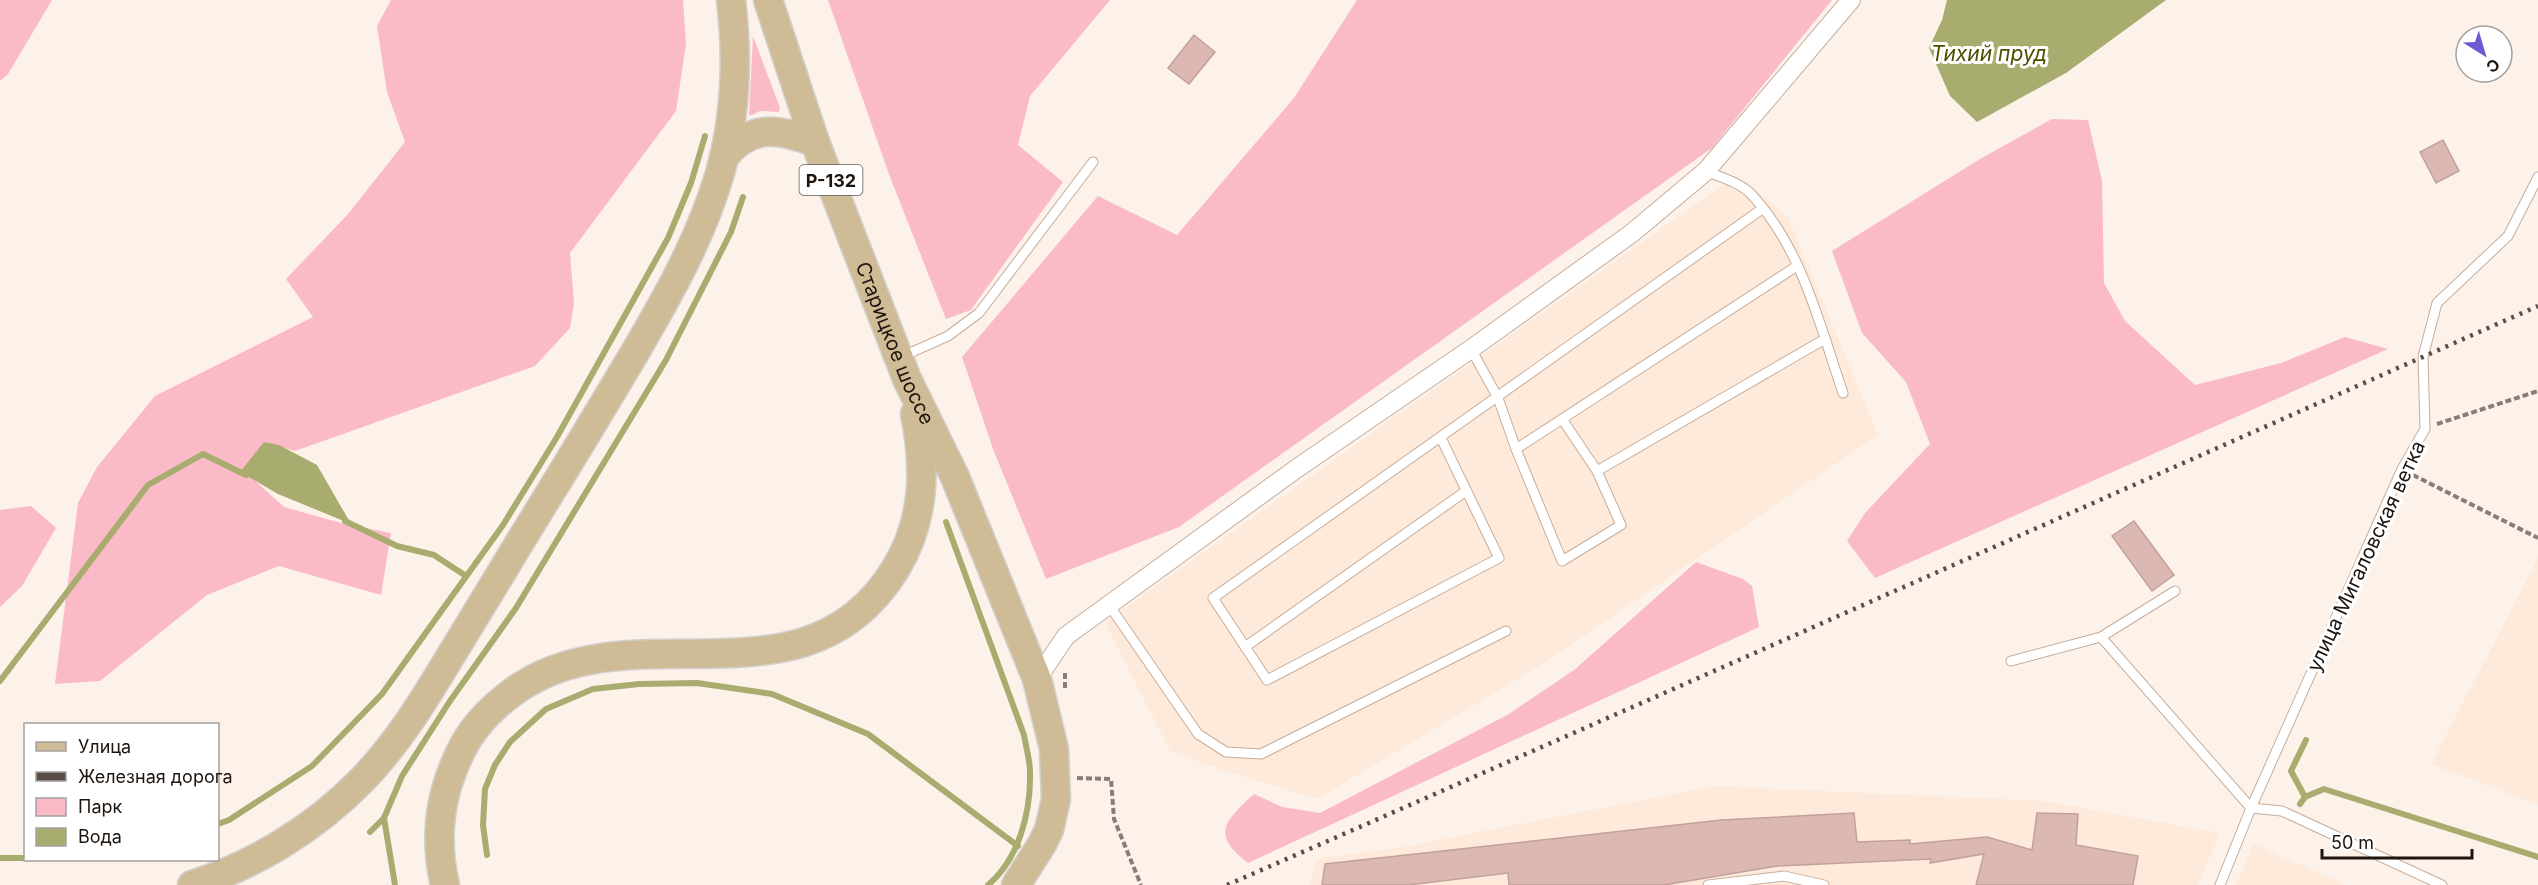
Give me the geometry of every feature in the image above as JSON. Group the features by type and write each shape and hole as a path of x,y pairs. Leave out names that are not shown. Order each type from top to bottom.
{"main road":[{"path":"192,885 233,870 261,856 314,822 361,781 402,733 609,396 676,282 697,237 724,157 736,63 731,0"},
{"name":"Старицкое шоссе","path":"768,0 816,142 903,369 955,477 1037,679 1053,748 1056,799 1049,830 1016,885"},
{"path":"724,157 737,142 762,132 789,133 816,142"},
{"path":"445,885 439,831 447,783 471,733 488,712 521,686 547,670 602,657 751,654 795,646 839,626 881,591 908,544 921,504 922,466 903,369"}],"street":[{"path":"1037,679 1066,636 1296,469 1471,349 1632,233 1706,171 1851,0"}],"lane":[{"path":"903,369 979,313 1093,162"},
{"path":"1706,171 1750,192 1789,245 1844,393"},
{"name":"улица Мигаловская ветка","path":"2220,885 2251,808 2402,469 2425,429 2424,357 2437,303 2508,236 2538,177"},
{"path":"1441,438 1499,558 1267,680 1213,598 1762,209"},
{"path":"1516,449 1797,266"},
{"path":"1598,471 1825,339"},
{"path":"1471,349 1498,398 1516,449 1562,561 1621,525 1598,471 1562,419"},
{"path":"1245,647 1466,491"},
{"path":"2011,661 2101,637 2175,591"},
{"path":"1109,605 1198,734 1226,752 1262,754 1506,631"},
{"path":"2101,637 2251,808 2282,811 2442,885"},
{"path":"1708,885 1784,876 1824,885"}],"path":[{"path":"2425,429 2538,391"},
{"path":"2402,469 2538,538"},
{"path":"1076,778 1111,779 1114,819 1141,885"}],"shaded area":[{"path":"1737,175 1788,217 1878,435 1541,665 1317,799 1216,768 1170,751 1105,622"},
{"path":"2538,558 2538,805 2431,764"},
{"path":"1714,786 2044,801 2220,833 2198,885 1310,885 1316,859 1403,847"},
{"path":"2253,844 2346,885 2236,885"}],"green space":[{"path":"0,0 52,0 8,74 0,81"},
{"path":"391,0 683,0 686,44 676,111 570,253 574,303 570,328 535,366 295,451 264,442 251,477 284,507 341,523 391,533 381,595 279,566 207,595 100,681 55,684 78,503 97,467 155,396 313,317 286,279 348,214 405,142 387,92 377,26"},
{"path":"828,0 1110,0 1030,96 1018,145 1063,182 971,310 946,319 890,177"},
{"path":"1357,0 1832,0 1712,148 1179,527 1046,579 993,449 962,357 1098,196 1177,235 1294,98"},
{"path":"753,36 780,108 779,112 760,111 750,116 749,114"},
{"path":"2052,119 2088,120 2102,181 2104,283 2125,321 2195,385 2281,363 2345,337 2388,349 1875,578 1847,541 1865,513 1930,444 1906,382 1862,333 1832,251 1980,159"},
{"path":"31,506 56,528 22,586 0,607 0,510"},
{"path":"1696,562 1743,579 1752,586 1759,627 1248,863 1229,844 1226,828 1229,820 1254,794 1282,807 1320,813 1509,714 1574,670"}],"water":[{"name":"Тихий пруд","path":"1947,0 2166,0 2066,73 1977,122 1950,96 1929,48 1942,20"},
{"path":"264,442 279,445 317,465 351,524 278,494 240,472"}],"building":[{"path":"1194,35 1215,52 1189,84 1168,68"},
{"path":"2443,140 2459,171 2436,183 2420,152"},
{"path":"2134,521 2174,575 2152,591 2112,536"},
{"path":"1854,813 1857,842 1910,840 1910,844 1987,837 2032,850 2037,813 2078,814 2076,845 2138,856 2133,885 1976,885 1984,854 1930,863 1931,859 1777,866 1664,885 1509,885 1508,873 1408,885 1322,885 1325,864 1721,820"}],"waterway":[{"path":"219,824 229,820 312,766 382,694 503,525 557,437 668,238 691,183 705,136"},
{"path":"370,832 384,818 402,776 450,701 516,608 666,360 731,232 743,197"},
{"path":"0,681 148,485 203,454 246,475"},
{"path":"345,521 397,546 434,555 466,576"},
{"path":"946,522 1024,735 1029,763 1030,787 1021,834 1008,862 988,885"},
{"path":"487,855 483,825 485,789 495,765 510,742 546,709 593,689 639,684 697,683 772,694 868,734 1018,846"},
{"path":"2305,797 2291,771 2306,740"},
{"path":"2300,804 2305,797 2324,789 2538,857"},
{"path":"384,818 395,885"},
{"path":"0,858 24,858"}],"railway":[{"path":"1227,885 2538,306"}]}
